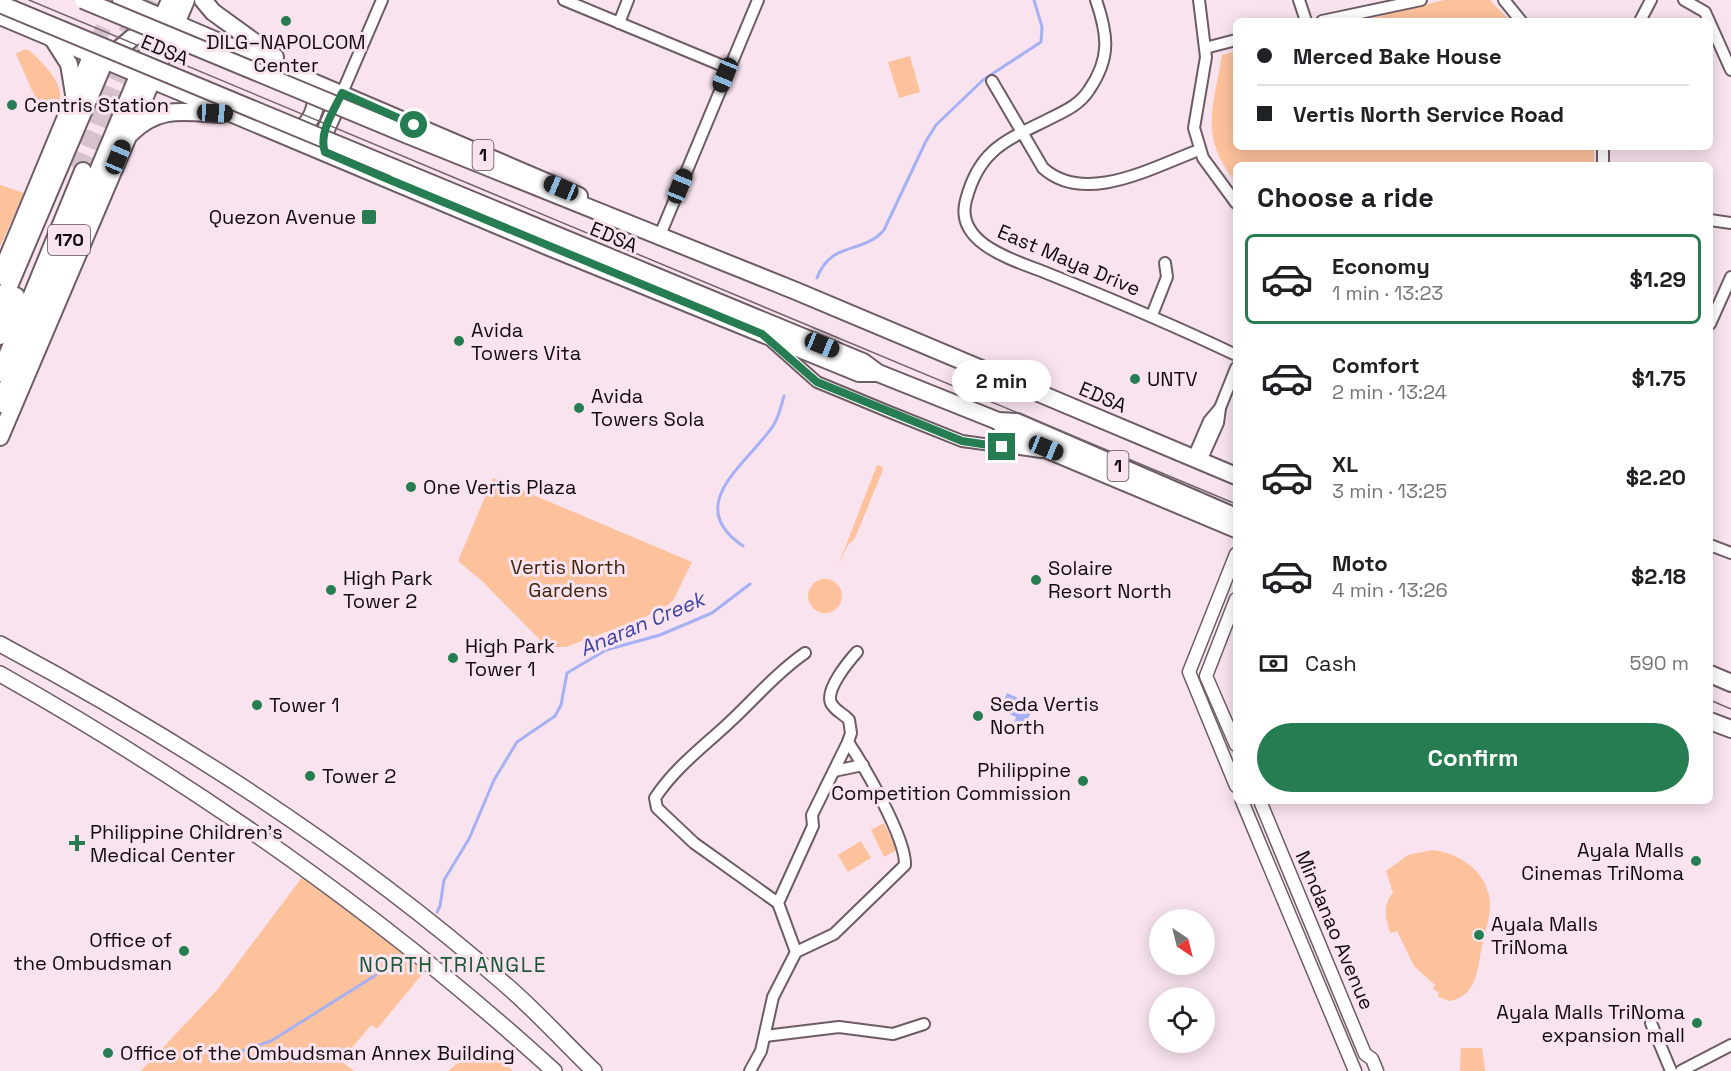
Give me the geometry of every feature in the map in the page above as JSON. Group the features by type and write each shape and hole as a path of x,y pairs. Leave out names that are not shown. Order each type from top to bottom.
{"main road":[{"name":"EDSA","path":"83,0 579,206 660,235 1233,475"},
{"name":"170","path":"168,24 170,0"},
{"name":"170","path":"0,404 168,24 186,0"},
{"path":"203,0 213,12 278,59 288,70"},
{"name":"EDSA","path":"122,4 288,70 576,194 622,220"},
{"name":"EDSA","path":"0,6 863,362 878,373 998,421 1017,422 1233,516"},
{"path":"0,6 99,51 137,34 168,24"},
{"name":"EDSA","path":"0,16 52,38 99,51 145,77 762,334 859,373 878,373"},
{"path":"52,38 71,69 74,97"},
{"name":"170","path":"0,276 74,97 99,51"},
{"name":"170","path":"0,308 99,51"},
{"name":"170","path":"0,436 126,139 145,77"},
{"path":"286,136 302,128 312,117 316,94 311,80"},
{"path":"325,152 324,134 342,93"},
{"path":"126,139 142,123 160,113 233,114"},
{"name":"170","path":"0,336 77,168 0,374"},
{"name":"EDSA","path":"998,421 1012,435 1233,528"},
{"path":"0,644 193,755 311,832 408,905 506,985 594,1071"},
{"path":"0,674 188,788 362,908 485,1009 554,1071"},
{"path":"43,699 57,675"},
{"path":"1713,675 1731,682"},
{"path":"1713,722 1731,729"}],"street":[{"path":"342,93 382,0"},
{"path":"564,0 728,68"},
{"path":"619,23 628,0"},
{"path":"660,235 758,0"},
{"name":"East Maya Drive","path":"1096,0 1107,48 1101,69 1089,90 1071,108 990,151 976,170 963,213 970,231 979,240 1011,259 1152,315 1233,354"},
{"path":"1199,0 1205,48 1194,128 1199,150 1213,174 1233,199"},
{"path":"1299,0 1305,18"},
{"path":"1334,18 1395,3 1421,0"},
{"path":"1504,0 1519,18"},
{"path":"1642,18 1651,0"},
{"path":"1684,0 1705,12 1708,18"},
{"path":"1713,30 1731,70"},
{"path":"1205,48 1233,41"},
{"path":"992,81 1043,168 1053,177 1072,184 1115,180 1199,150"},
{"path":"1713,220 1731,223"},
{"path":"1152,315 1167,277 1165,263"},
{"path":"1713,317 1731,278"},
{"path":"762,334 817,382 962,441 1062,455"},
{"path":"1197,459 1218,423 1220,408 1233,376"},
{"path":"1713,546 1731,553"},
{"path":"1233,569 1189,675 1233,779"},
{"path":"1233,607 1206,676 1233,739"},
{"path":"778,903 813,826 812,815 851,733 849,720 834,707 830,695 841,670 856,652"},
{"path":"796,952 778,903 694,843 657,808 655,798 666,782 696,751 732,720 785,667 805,653"},
{"path":"750,1071 761,1051 773,997 796,952 815,945 842,928 905,865 903,849 863,765 848,742"},
{"path":"834,771 863,765"},
{"name":"Mindanao Avenue","path":"1243,804 1355,1071"},
{"name":"Mindanao Avenue","path":"1261,804 1365,1054 1372,1059 1377,1071"},
{"path":"1651,1023 1671,1071"},
{"path":"765,1036 839,1027 893,1034 924,1024"},
{"path":"1681,1071 1731,1045"}],"green space":[{"path":"1444,0 1490,0 1507,18 1371,18"},
{"path":"25,49 43,64 60,91 60,99 55,105 44,110 38,104 16,54"},
{"path":"1233,52 1233,150 1594,150 1594,162 1233,162 1233,178 1224,166 1213,135 1213,105 1222,55"},
{"path":"910,56 920,92 899,98 888,62"},
{"path":"0,185 24,193 0,247"},
{"path":"877,465 882,466 883,470 855,538 848,545 838,566"},
{"name":"Vertis North Gardens","path":"493,478 692,562 674,599 668,605 641,619 566,647 547,647 482,581 458,561"},
{"path":"825,579 837,584 842,596 837,608 825,613 813,608 808,596 813,584"},
{"path":"884,823 897,850 884,857 871,830"},
{"path":"861,841 871,858 848,872 838,855"},
{"path":"1432,850 1453,856 1472,867 1485,884 1489,894 1489,915 1475,980 1466,993 1450,1001 1438,997 1439,993 1433,989 1435,985 1414,966 1397,931 1390,933 1386,917 1387,902 1393,893 1386,871 1408,855"},
{"path":"306,872 429,966 377,1029 371,1025 341,1061 354,1071 141,1071 218,989"},
{"path":"483,1043 513,1071 448,1071"},
{"path":"1461,1048 1482,1048 1485,1071 1460,1071"}],"water":[{"path":"1007,693 1035,706 1023,727 1014,723 1016,717 1000,710"}],"waterway":[{"path":"817,278 830,258 867,243 884,230 926,141 936,125 983,80 1041,42 1042,27 1034,0"},
{"name":"Anaran Creek","path":"743,546 726,531 718,515 719,500 725,485 773,426 784,396"},
{"name":"Anaran Creek","path":"437,912 444,880 469,839 494,780 517,742 555,716 561,705 567,673 606,650 660,635 712,613 750,584"},
{"name":"Anaran Creek","path":"228,1056 271,1041 376,975"}],"tunnel":[{"path":"83,171 155,0"},
{"path":"97,42 112,8"},
{"path":"71,166 136,9"}],"tram line":[{"path":"29,0 1233,503"},
{"path":"1713,701 1731,709"}],"place":[{"name":"DILG–NAPOLCOM Center","path":"286,21"},
{"name":"Centris Station","path":"12,105"},
{"name":"Quezon Avenue","path":"369,217"},
{"name":"Avida Towers Vita","path":"459,341"},
{"name":"UNTV","path":"1135,379"},
{"name":"Avida Towers Sola","path":"579,408"},
{"name":"One Vertis Plaza","path":"411,487"},
{"name":"Solaire Resort North","path":"1036,580"},
{"name":"High Park Tower 2","path":"331,590"},
{"name":"High Park Tower 1","path":"453,658"},
{"name":"Tower 1","path":"257,705"},
{"name":"Seda Vertis North","path":"978,716"},
{"name":"Tower 2","path":"310,776"},
{"name":"Philippine Competition Commission","path":"1083,781"},
{"name":"Philippine Children's Medical Center","path":"77,843"},
{"name":"Ayala Malls Cinemas TriNoma","path":"1696,861"},
{"name":"Ayala Malls TriNoma","path":"1479,935"},
{"name":"Office of the Ombudsman","path":"184,951"},
{"name":"Ayala Malls TriNoma expansion mall","path":"1697,1023"},
{"name":"Office of the Ombudsman Annex Building","path":"108,1053"}],"district":[{"name":"NORTH TRIANGLE","path":"453,965"}],"route":[{"path":"414,125 342,93 322,140 325,152 762,334 817,382 962,441 1002,447"}]}
